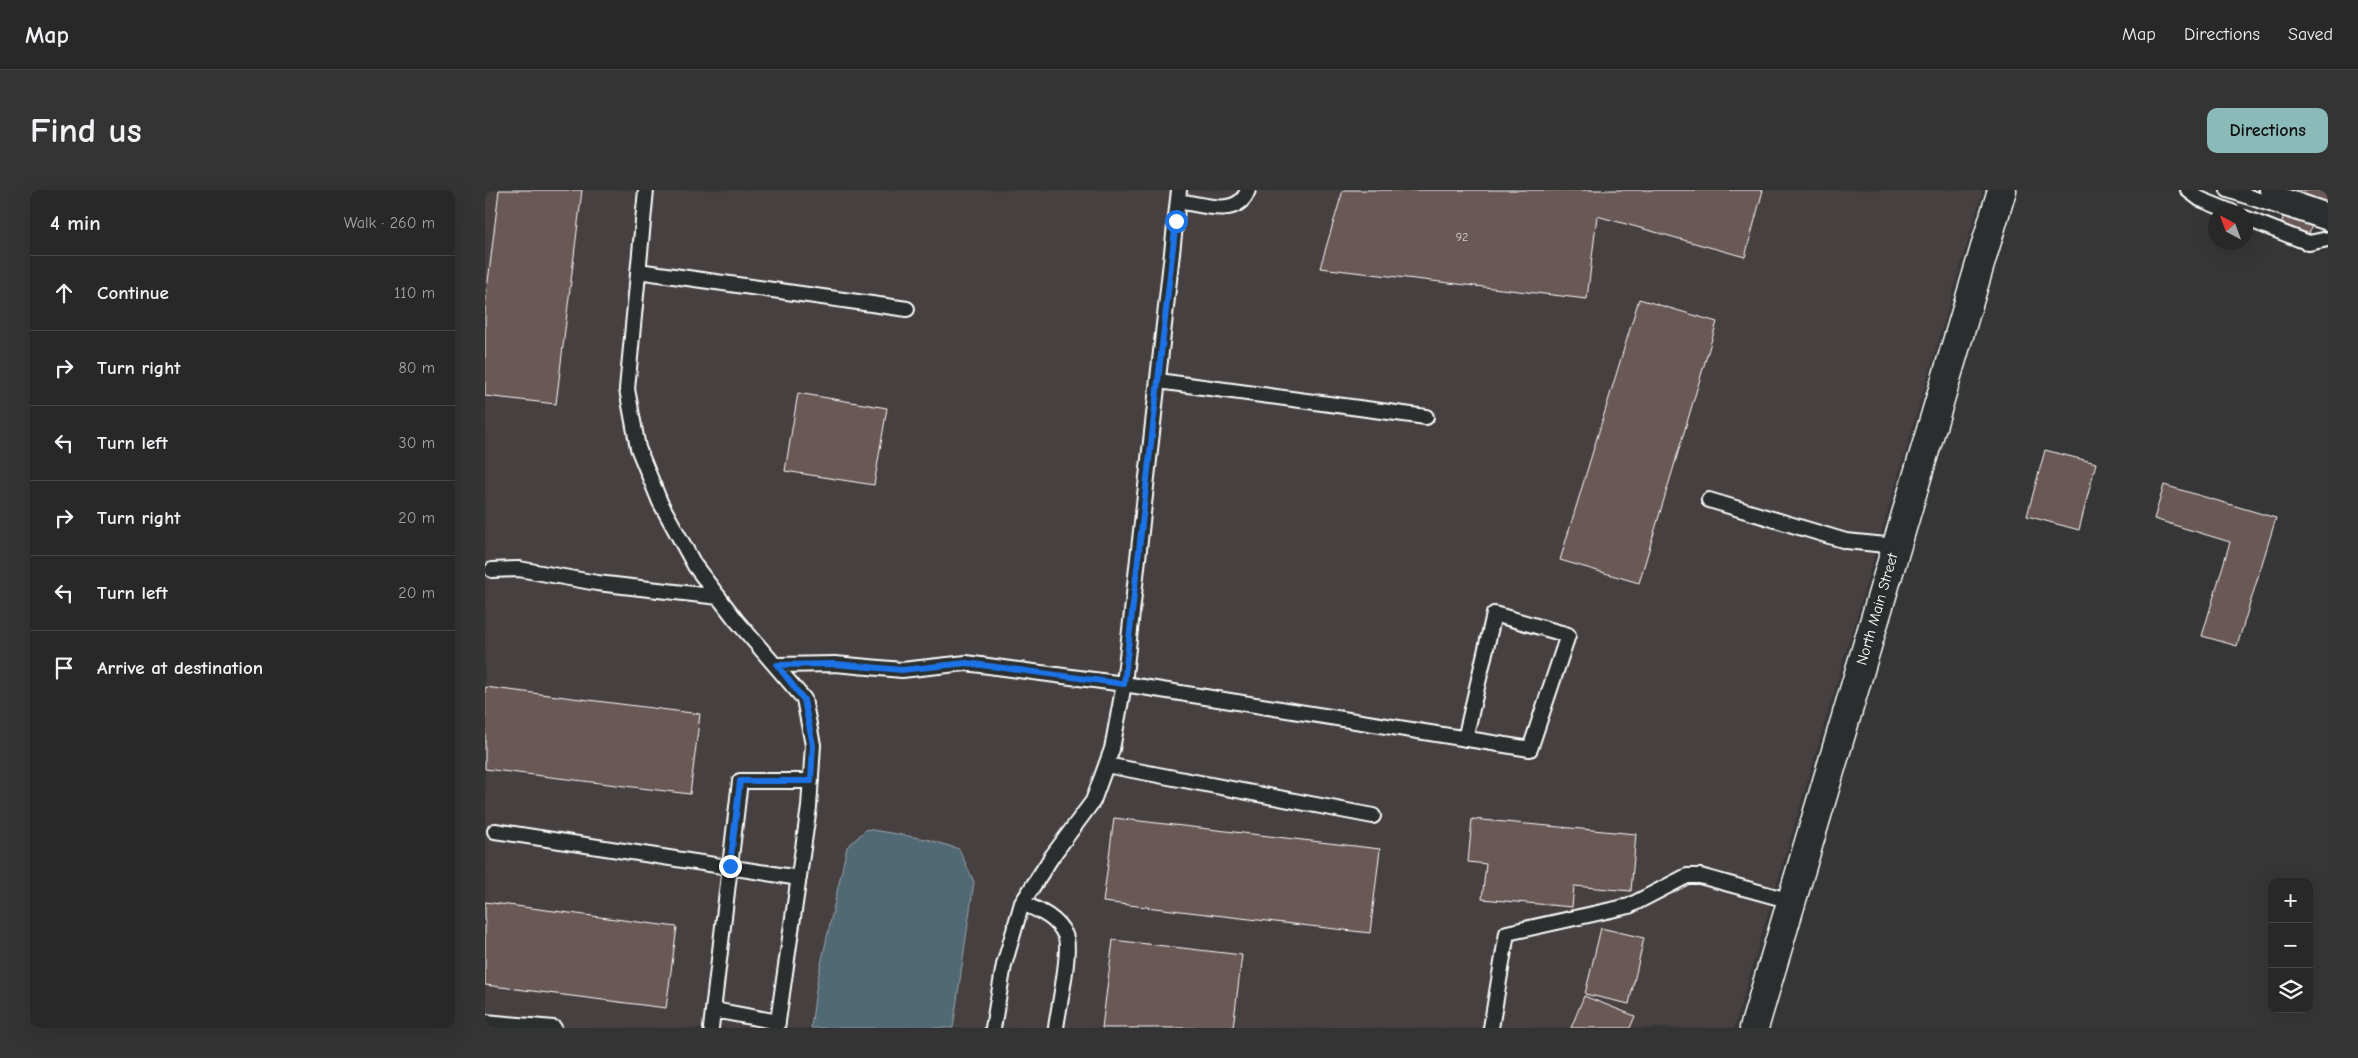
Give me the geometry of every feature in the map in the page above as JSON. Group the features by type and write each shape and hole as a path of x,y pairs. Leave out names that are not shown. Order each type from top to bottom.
{"street":[{"name":"North Main Street","path":"1754,1028 2002,190"}],"lane":[{"path":"646,190 627,389 638,448 660,502 695,566 719,598 777,665 804,700 813,745 811,781 799,878 778,1025 714,1010"},
{"path":"993,1028 1004,965 1022,903 1053,855 1093,801 1112,749 1124,684 1179,195 1229,208 1238,205 1248,190"},
{"path":"2188,190 2200,199 2215,205"},
{"path":"2228,190 2328,223"},
{"path":"2267,190 2328,211"},
{"path":"2253,221 2309,243 2328,239"},
{"path":"638,271 907,309"},
{"path":"1158,381 1426,417"},
{"path":"1709,500 1846,541 1896,546"},
{"path":"492,570 519,569 597,583 719,598"},
{"path":"777,665 835,664 902,670 966,663 1124,684 1465,739 1530,749 1568,635 1494,614 1465,739"},
{"path":"1106,766 1373,816"},
{"path":"711,1028 740,781 811,781"},
{"path":"495,831 799,878"},
{"path":"1491,1028 1507,933 1629,906 1687,876 1700,876 1791,901"},
{"path":"1022,903 1047,914 1066,935 1067,951 1056,1028"},
{"path":"485,1022 554,1028"}],"shaded area":[{"path":"485,190 1983,190 1734,1028 485,1028"}],"water":[{"path":"867,829 926,839 959,849 974,882 953,1028 811,1028 817,982 847,847"}],"building":[{"path":"499,190 582,190 556,404 485,396 485,307"},
{"path":"1343,190 1763,190 1745,257 1597,216 1587,299 1320,268"},
{"path":"2286,190 2328,190 2328,204 2320,201 2309,234 2281,225 2291,192"},
{"path":"1639,299 1717,322 1639,583 1560,560"},
{"path":"798,393 887,408 874,485 785,471"},
{"path":"2045,450 2096,463 2079,530 2027,516"},
{"path":"2164,485 2276,518 2237,646 2202,636 2230,542 2154,519"},
{"path":"485,687 700,714 690,794 485,769"},
{"path":"1114,818 1380,849 1370,933 1103,902"},
{"path":"1472,819 1636,834 1631,891 1574,886 1572,907 1482,899 1486,864 1468,862"},
{"path":"485,902 677,927 666,1008 485,985"},
{"path":"1601,928 1644,938 1629,1004 1585,994"},
{"path":"1113,940 1242,955 1233,1028 1102,1028"},
{"path":"1584,996 1635,1016 1630,1028 1571,1028"}],"route":[{"path":"730,866 740,781 811,781 813,745 804,700 777,665 835,664 902,670 966,663 1124,684 1176,221"}]}
